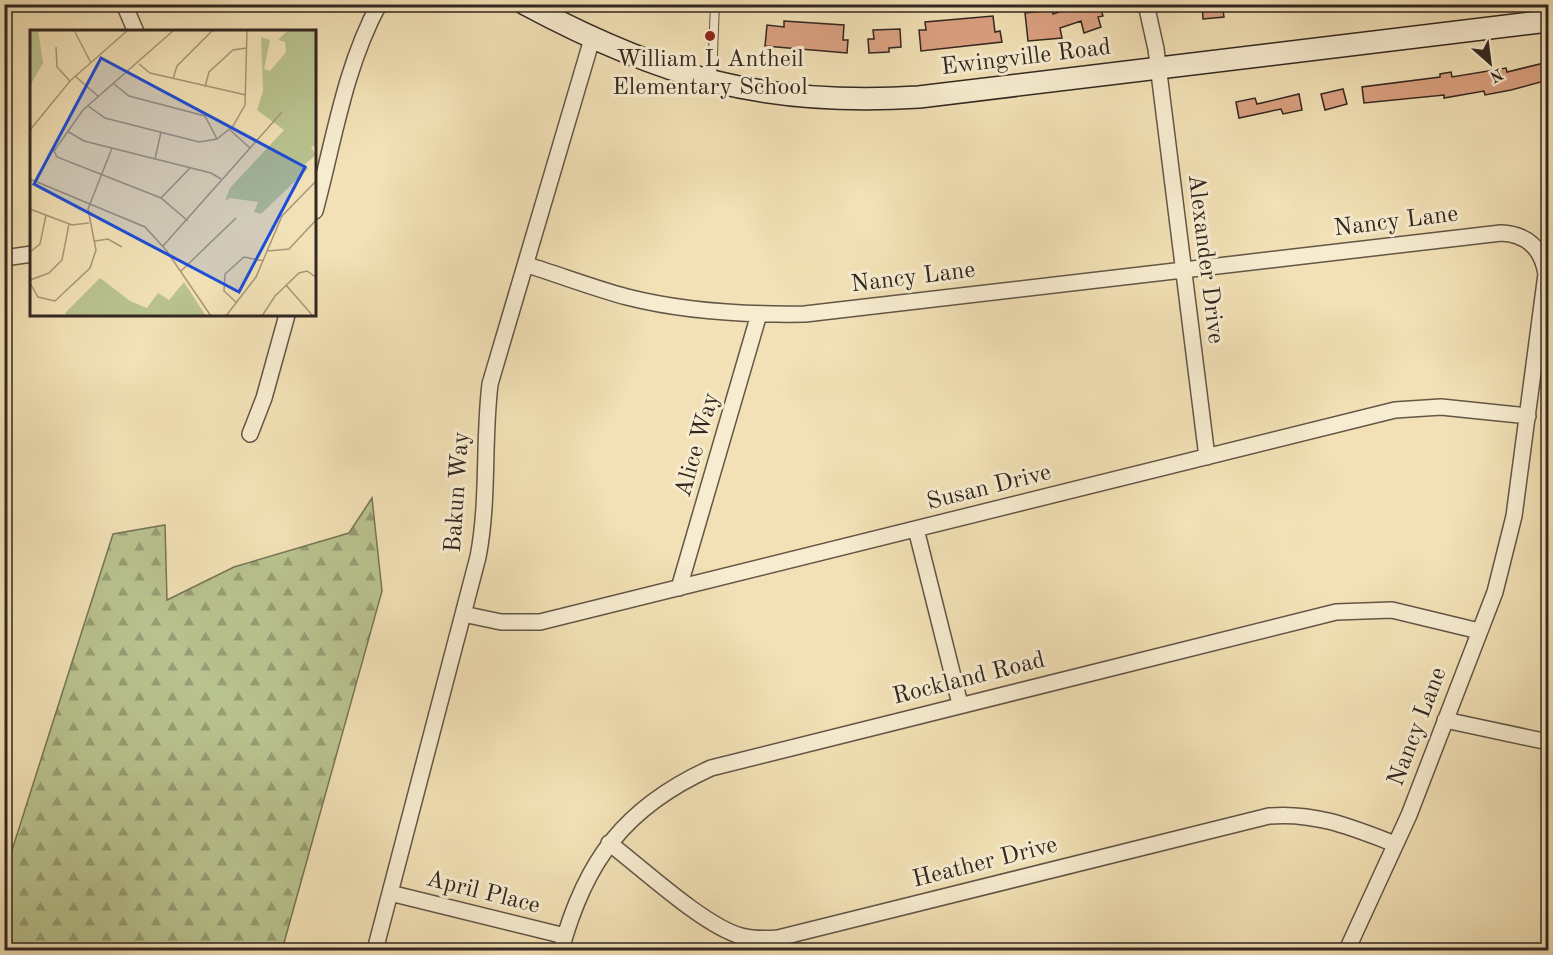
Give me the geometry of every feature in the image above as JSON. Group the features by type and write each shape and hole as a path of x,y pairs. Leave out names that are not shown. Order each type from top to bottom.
{"main road":[{"name":"Ewingville Road","path":"525,4 592,39 673,71 711,82 790,97 869,100 919,97 1548,21"}],"street":[{"path":"124,4 135,30"},
{"path":"316,207 350,67 362,36 379,4"},
{"name":"Alexander Drive","path":"1146,4 1151,19 1159,67 1207,457"},
{"name":"Bakun Way","path":"375,951 484,528 486,418 490,384 592,39"},
{"name":"Nancy Lane","path":"527,265 627,297 675,307 759,315 805,314 1501,233 1524,237 1540,253 1546,274 1514,516 1506,554 1445,720 1395,844 1347,951"},
{"path":"4,258 30,254"},
{"name":"Alice Way","path":"679,588 759,315"},
{"path":"250,434 264,398 287,316"},
{"name":"Susan Drive","path":"463,614 501,622 540,622 1395,410 1418,407 1528,416"},
{"path":"916,529 960,704"},
{"name":"Rockland Road","path":"563,944 583,884 609,843 645,806 685,780 711,768 1336,612 1392,610 1479,631"},
{"path":"1445,720 1548,742"},
{"name":"Heather Drive","path":"609,843 713,923 742,936 758,939 778,938 1269,816 1312,816 1332,820 1395,844"},
{"name":"April Place","path":"390,893 563,944"}],"lane":[{"path":"711,82 714,5"}],"green space":[{"path":"372,498 382,591 282,950 5,950 5,872 113,534 165,525 167,600 234,567 349,533"}],"building":[{"path":"1082,4 1099,4 1103,16 1098,17 1101,27 1084,33 1081,21 1060,28 1062,38 1028,41 1025,13 1052,10 1053,14"},
{"path":"1202,4 1222,4 1224,17 1203,19"},
{"path":"993,16 995,32 1000,31 1002,42 921,51 919,30 926,30 925,22"},
{"path":"784,21 844,25 843,40 848,40 847,53 765,46 767,25 784,27"},
{"path":"900,29 901,47 889,48 889,52 869,53 868,39 874,39 873,30"},
{"path":"1548,62 1548,80 1511,90 1485,95 1484,91 1444,98 1444,95 1364,103 1362,87 1440,77 1440,74 1451,72 1452,77 1506,68 1507,72"},
{"path":"1343,89 1347,104 1325,110 1321,94"},
{"path":"1299,94 1302,110 1283,114 1281,109 1239,118 1236,102 1255,98 1257,104"}],"place":[{"name":"William L Antheil Elementary School","path":"710,36"}]}
